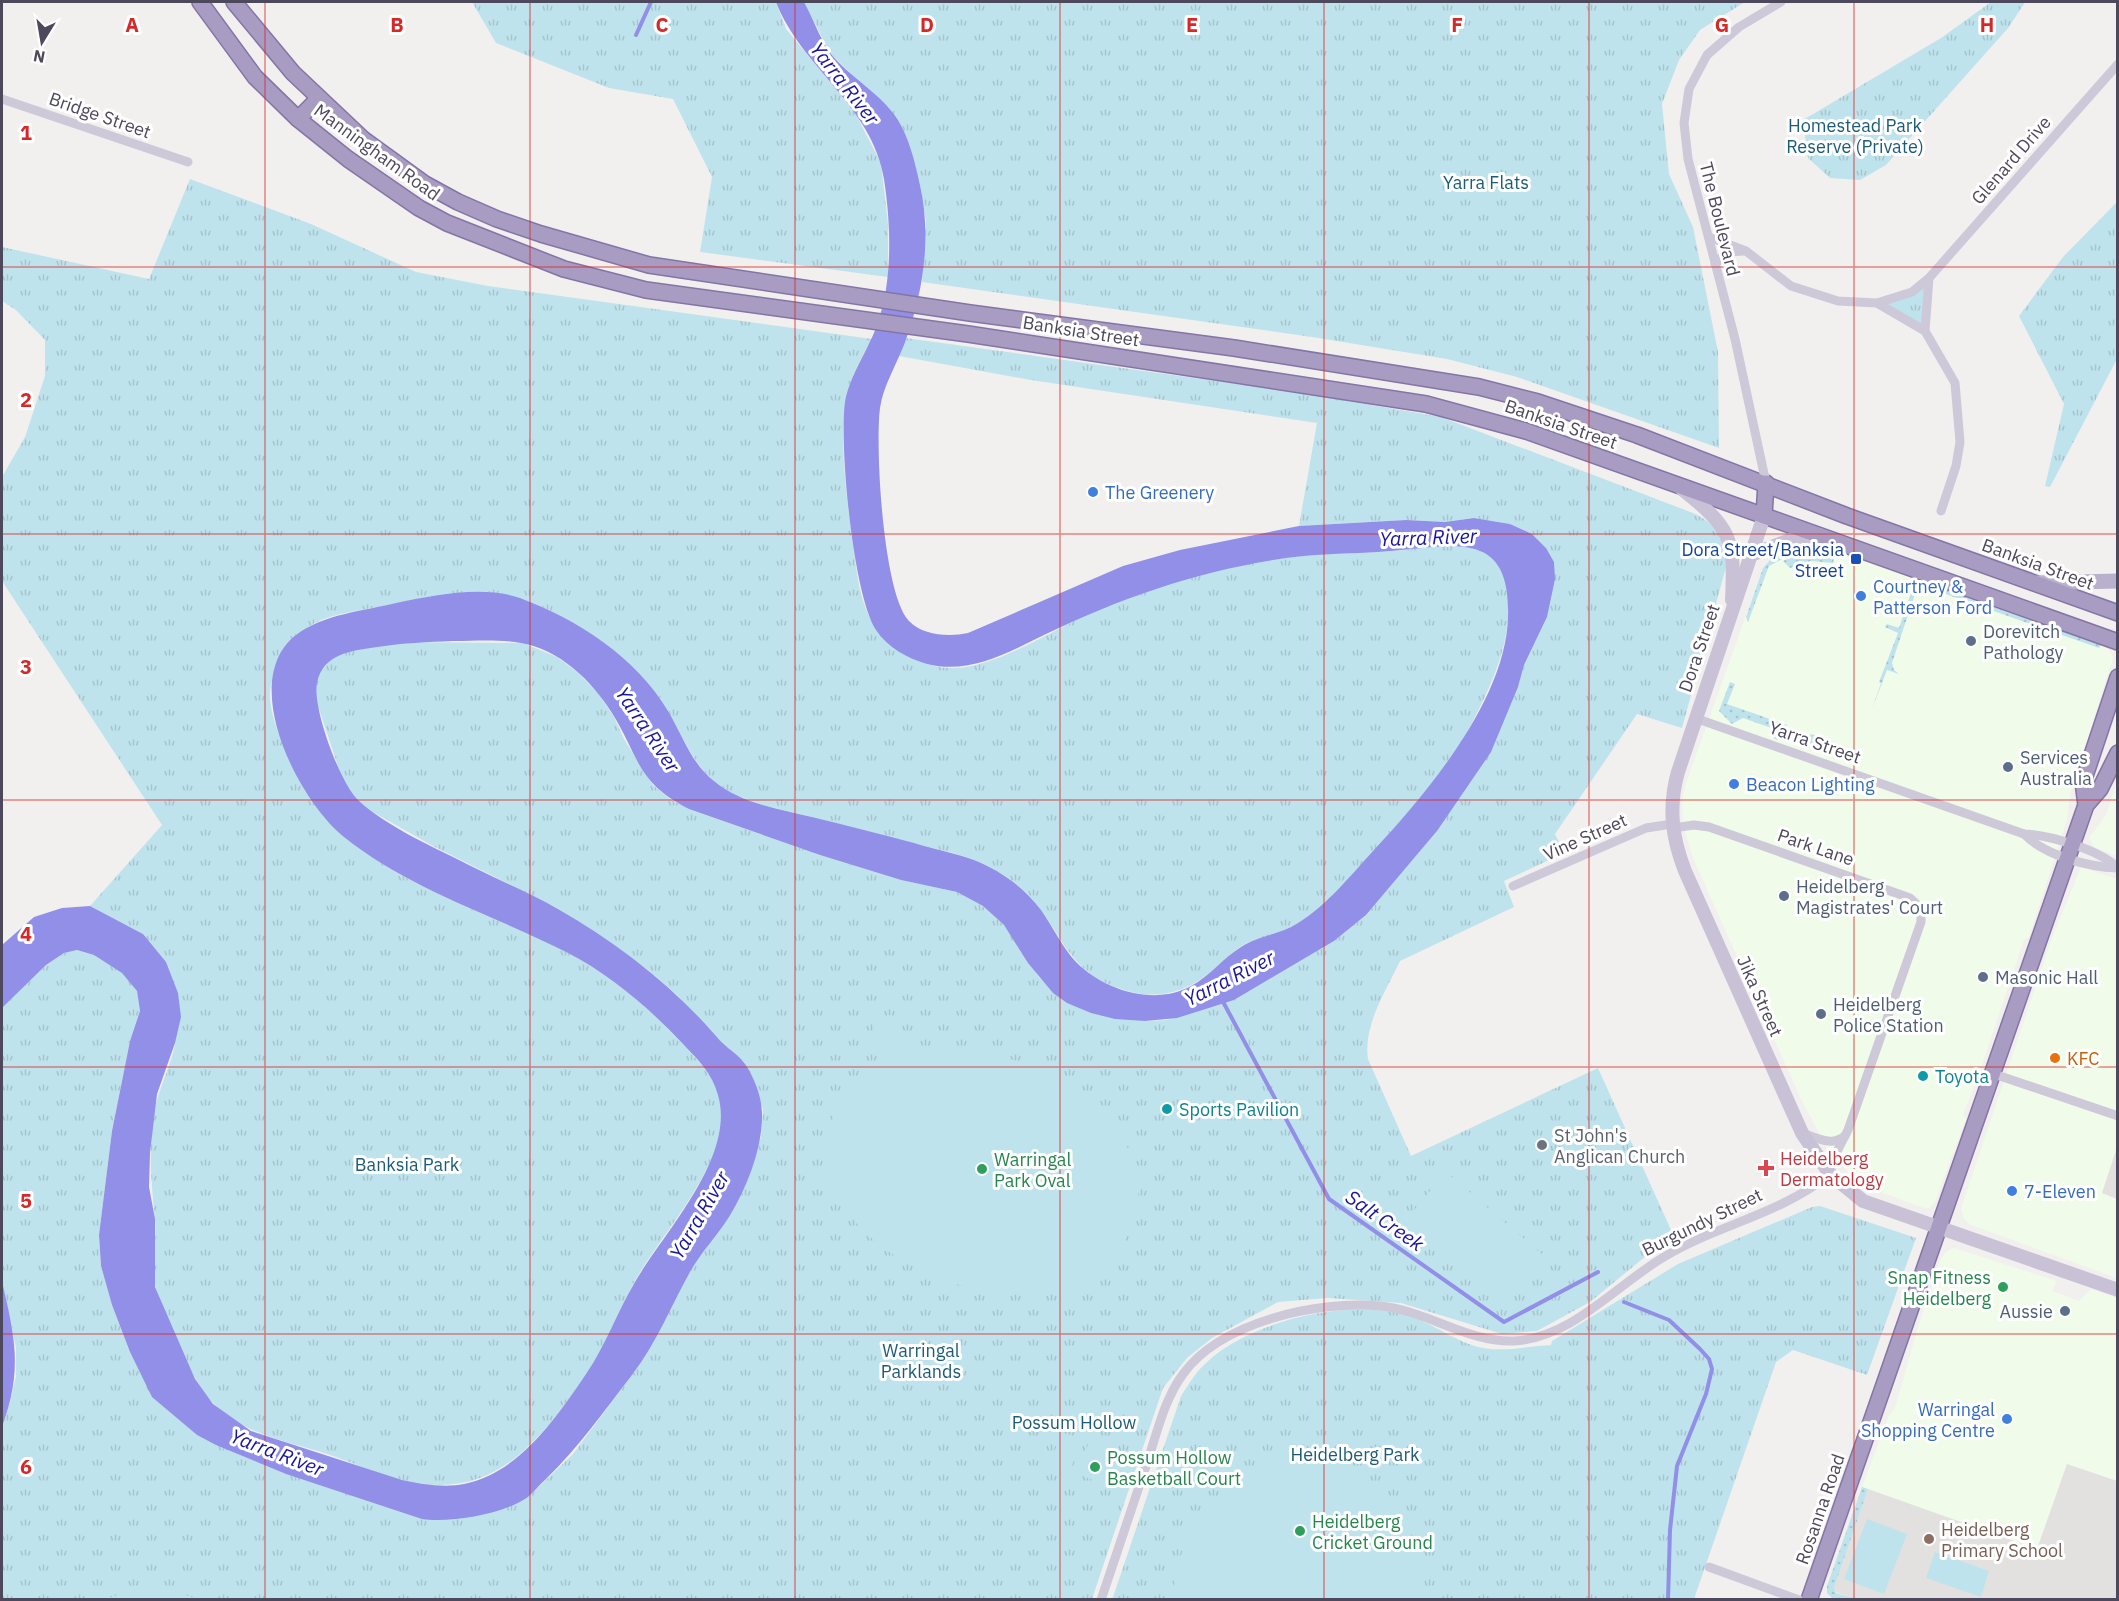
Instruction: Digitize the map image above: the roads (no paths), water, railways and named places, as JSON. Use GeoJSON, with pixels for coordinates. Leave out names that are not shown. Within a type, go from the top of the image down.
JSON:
{"type":"FeatureCollection","features":[{"type":"Feature","properties":{"kind":"highway","name":"Manningham Road"},"geometry":{"type":"LineString","coordinates":[[200,2],[255,77],[298,119],[380,182],[447,223],[564,269],[646,290],[819,313]]}},
{"type":"Feature","properties":{"kind":"highway","name":"Manningham Road"},"geometry":{"type":"LineString","coordinates":[[234,2],[279,57],[363,140],[425,184],[458,202],[530,231],[649,265],[821,291]]}},
{"type":"Feature","properties":{"kind":"highway"},"geometry":{"type":"LineString","coordinates":[[298,119],[319,98]]}},
{"type":"Feature","properties":{"kind":"highway","name":"Banksia Street"},"geometry":{"type":"LineString","coordinates":[[821,291],[1234,348],[1479,387],[1600,423],[1766,483],[1847,516],[2118,613]]}},
{"type":"Feature","properties":{"kind":"highway","name":"Banksia Street"},"geometry":{"type":"LineString","coordinates":[[819,313],[1434,405],[1506,424],[2118,642]]}},
{"type":"Feature","properties":{"kind":"highway","name":"Dora Street"},"geometry":{"type":"LineString","coordinates":[[1764,516],[1766,483]]}},
{"type":"Feature","properties":{"kind":"highway"},"geometry":{"type":"LineString","coordinates":[[2086,805],[2083,782],[2118,677]]}},
{"type":"Feature","properties":{"kind":"highway"},"geometry":{"type":"LineString","coordinates":[[2086,805],[2100,789],[2118,753]]}},
{"type":"Feature","properties":{"kind":"highway","name":"Rosanna Road"},"geometry":{"type":"LineString","coordinates":[[1809,1599],[2086,805]]}},
{"type":"Feature","properties":{"kind":"main road"},"geometry":{"type":"LineString","coordinates":[[1679,486],[1713,515],[1728,536],[1733,561],[1731,617]]}},
{"type":"Feature","properties":{"kind":"main road","name":"Dora Street"},"geometry":{"type":"LineString","coordinates":[[1672,826],[1675,780],[1764,516]]}},
{"type":"Feature","properties":{"kind":"main road"},"geometry":{"type":"LineString","coordinates":[[1751,555],[1781,542],[1819,536]]}},
{"type":"Feature","properties":{"kind":"main road"},"geometry":{"type":"LineString","coordinates":[[2034,583],[2118,581]]}},
{"type":"Feature","properties":{"kind":"main road","name":"Jika Street"},"geometry":{"type":"LineString","coordinates":[[1672,826],[1685,871],[1802,1133],[1828,1172]]}},
{"type":"Feature","properties":{"kind":"main road"},"geometry":{"type":"LineString","coordinates":[[1828,1172],[1863,1201],[2118,1290]]}},
{"type":"Feature","properties":{"kind":"street","name":"The Boulevard"},"geometry":{"type":"LineString","coordinates":[[1766,483],[1709,237],[1688,159],[1684,123],[1689,89],[1707,55],[1739,27],[1781,2]]}},
{"type":"Feature","properties":{"kind":"street","name":"Glenard Drive"},"geometry":{"type":"LineString","coordinates":[[1709,237],[1746,251],[1777,277],[1806,292],[1838,301],[1876,303],[1912,292],[1929,278],[2118,64]]}},
{"type":"Feature","properties":{"kind":"street","name":"Bridge Street"},"geometry":{"type":"LineString","coordinates":[[2,99],[188,162]]}},
{"type":"Feature","properties":{"kind":"street"},"geometry":{"type":"LineString","coordinates":[[1715,264],[1727,252],[1746,251]]}},
{"type":"Feature","properties":{"kind":"street"},"geometry":{"type":"LineString","coordinates":[[1929,278],[1925,331],[1955,383],[1960,442],[1956,466],[1941,510]]}},
{"type":"Feature","properties":{"kind":"street","name":"Glenard Drive"},"geometry":{"type":"LineString","coordinates":[[1876,303],[1925,331]]}},
{"type":"Feature","properties":{"kind":"street","name":"Yarra Street"},"geometry":{"type":"LineString","coordinates":[[1695,718],[2070,851],[2108,860],[2117,867]]}},
{"type":"Feature","properties":{"kind":"street","name":"Vine Street"},"geometry":{"type":"LineString","coordinates":[[1513,886],[1646,828],[1672,826]]}},
{"type":"Feature","properties":{"kind":"street","name":"Park Lane"},"geometry":{"type":"LineString","coordinates":[[1672,826],[1709,827],[1910,898],[1921,908],[1921,922],[1846,1134],[1828,1172]]}},
{"type":"Feature","properties":{"kind":"street"},"geometry":{"type":"LineString","coordinates":[[1994,1074],[2118,1116]]}},
{"type":"Feature","properties":{"kind":"street"},"geometry":{"type":"LineString","coordinates":[[1802,1133],[1834,1142],[1846,1134]]}},
{"type":"Feature","properties":{"kind":"street","name":"Burgundy Street"},"geometry":{"type":"LineString","coordinates":[[1101,1599],[1170,1396],[1185,1372],[1208,1349],[1230,1337],[1284,1316],[1346,1304],[1404,1309],[1470,1332],[1506,1341],[1534,1338],[1548,1333],[1595,1306],[1666,1255],[1794,1197],[1828,1172]]}},
{"type":"Feature","properties":{"kind":"street"},"geometry":{"type":"LineString","coordinates":[[1709,1567],[1799,1599]]}},
{"type":"Feature","properties":{"kind":"water","name":"Yarra River"},"geometry":{"type":"Polygon","coordinates":[[[776,2],[804,2],[831,54],[893,113],[903,129],[918,176],[924,205],[925,226],[921,286],[911,326],[884,392],[879,427],[880,485],[887,552],[900,606],[915,626],[937,634],[968,633],[1123,566],[1180,550],[1299,526],[1406,520],[1445,522],[1474,518],[1510,524],[1532,534],[1546,548],[1554,562],[1555,579],[1547,617],[1524,665],[1518,687],[1491,752],[1437,831],[1366,915],[1334,941],[1234,1000],[1177,1018],[1145,1021],[1115,1019],[1091,1013],[1067,1003],[1053,993],[1028,963],[1004,925],[983,906],[957,892],[901,880],[820,855],[689,809],[672,799],[649,779],[641,768],[612,713],[595,689],[561,659],[535,646],[496,641],[406,644],[349,652],[332,659],[320,673],[317,683],[319,709],[336,762],[343,778],[358,800],[398,829],[580,922],[643,966],[681,999],[741,1059],[752,1077],[762,1106],[762,1126],[757,1153],[736,1206],[694,1265],[641,1363],[580,1442],[528,1497],[518,1503],[477,1516],[447,1520],[422,1519],[286,1474],[216,1445],[197,1435],[152,1397],[130,1352],[112,1305],[101,1266],[99,1235],[112,1131],[130,1041],[140,1011],[137,991],[122,973],[94,955],[77,950],[64,953],[46,965],[2,1008],[2,945],[34,917],[62,908],[90,906],[143,934],[166,962],[178,993],[181,1017],[175,1043],[157,1094],[150,1153],[149,1187],[155,1219],[155,1287],[195,1379],[213,1404],[251,1431],[402,1480],[449,1486],[484,1478],[519,1456],[549,1425],[593,1363],[635,1282],[679,1217],[708,1168],[717,1143],[721,1119],[718,1095],[709,1074],[700,1062],[657,1018],[615,982],[568,953],[453,901],[396,872],[344,837],[326,820],[293,769],[281,739],[273,709],[272,681],[279,655],[296,635],[319,622],[344,614],[442,594],[490,592],[520,598],[584,629],[623,657],[655,692],[699,766],[724,789],[760,804],[952,853],[984,864],[1011,880],[1027,894],[1041,910],[1071,956],[1088,972],[1116,988],[1146,995],[1177,992],[1191,986],[1241,947],[1291,927],[1309,916],[1329,899],[1395,827],[1440,772],[1479,711],[1494,680],[1504,648],[1508,617],[1506,589],[1500,569],[1489,556],[1475,549],[1457,546],[1299,556],[1224,570],[1133,597],[989,660],[974,664],[943,667],[927,664],[912,659],[886,642],[876,630],[861,586],[850,519],[844,451],[847,392],[877,325],[886,290],[889,234],[884,179],[877,153],[866,130],[852,108],[802,47],[787,25],[776,2]]]}},
{"type":"Feature","properties":{"kind":"water"},"geometry":{"type":"Polygon","coordinates":[[[2,1281],[13,1337],[15,1371],[9,1407],[2,1427],[2,1281]]]}},
{"type":"Feature","properties":{"kind":"waterway"},"geometry":{"type":"LineString","coordinates":[[636,35],[651,2]]}},
{"type":"Feature","properties":{"kind":"waterway","name":"Salt Creek"},"geometry":{"type":"LineString","coordinates":[[1221,998],[1329,1199],[1504,1322],[1598,1272]]}},
{"type":"Feature","properties":{"kind":"waterway","name":"Salt Creek"},"geometry":{"type":"LineString","coordinates":[[1624,1302],[1669,1320],[1709,1359],[1712,1369],[1706,1394],[1677,1466],[1670,1530],[1668,1600]]}},
{"type":"Feature","properties":{"kind":"place","name":"The Greenery"},"geometry":{"type":"Point","coordinates":[1093,492]}},
{"type":"Feature","properties":{"kind":"place","name":"Dora Street/Banksia Street"},"geometry":{"type":"Point","coordinates":[1856,559]}},
{"type":"Feature","properties":{"kind":"place","name":"Courtney & Patterson Ford"},"geometry":{"type":"Point","coordinates":[1861,596]}},
{"type":"Feature","properties":{"kind":"place","name":"Dorevitch Pathology"},"geometry":{"type":"Point","coordinates":[1971,641]}},
{"type":"Feature","properties":{"kind":"place","name":"Services Australia"},"geometry":{"type":"Point","coordinates":[2008,767]}},
{"type":"Feature","properties":{"kind":"place","name":"Beacon Lighting"},"geometry":{"type":"Point","coordinates":[1734,784]}},
{"type":"Feature","properties":{"kind":"place","name":"Heidelberg Magistrates' Court"},"geometry":{"type":"Point","coordinates":[1784,896]}},
{"type":"Feature","properties":{"kind":"place","name":"Masonic Hall"},"geometry":{"type":"Point","coordinates":[1983,977]}},
{"type":"Feature","properties":{"kind":"place","name":"Heidelberg Police Station"},"geometry":{"type":"Point","coordinates":[1821,1014]}},
{"type":"Feature","properties":{"kind":"place","name":"KFC"},"geometry":{"type":"Point","coordinates":[2055,1058]}},
{"type":"Feature","properties":{"kind":"place","name":"Toyota"},"geometry":{"type":"Point","coordinates":[1923,1076]}},
{"type":"Feature","properties":{"kind":"place","name":"Sports Pavilion"},"geometry":{"type":"Point","coordinates":[1167,1109]}},
{"type":"Feature","properties":{"kind":"place","name":"St John's Anglican Church"},"geometry":{"type":"Point","coordinates":[1542,1145]}},
{"type":"Feature","properties":{"kind":"place","name":"Heidelberg Dermatology"},"geometry":{"type":"Point","coordinates":[1766,1168]}},
{"type":"Feature","properties":{"kind":"place","name":"Warringal Park Oval"},"geometry":{"type":"Point","coordinates":[982,1169]}},
{"type":"Feature","properties":{"kind":"place","name":"7-Eleven"},"geometry":{"type":"Point","coordinates":[2012,1191]}},
{"type":"Feature","properties":{"kind":"place","name":"Snap Fitness Heidelberg"},"geometry":{"type":"Point","coordinates":[2003,1287]}},
{"type":"Feature","properties":{"kind":"place","name":"Aussie"},"geometry":{"type":"Point","coordinates":[2065,1311]}},
{"type":"Feature","properties":{"kind":"place","name":"Warringal Shopping Centre"},"geometry":{"type":"Point","coordinates":[2007,1419]}},
{"type":"Feature","properties":{"kind":"place","name":"Possum Hollow Basketball Court"},"geometry":{"type":"Point","coordinates":[1095,1467]}},
{"type":"Feature","properties":{"kind":"place","name":"Heidelberg Cricket Ground"},"geometry":{"type":"Point","coordinates":[1300,1531]}},
{"type":"Feature","properties":{"kind":"place","name":"Heidelberg Primary School"},"geometry":{"type":"Point","coordinates":[1929,1539]}},
{"type":"Feature","properties":{"kind":"park label","name":"Homestead Park Reserve (Private)"},"geometry":{"type":"Point","coordinates":[1855,135]}},
{"type":"Feature","properties":{"kind":"park label","name":"Yarra Flats"},"geometry":{"type":"Point","coordinates":[1486,182]}},
{"type":"Feature","properties":{"kind":"park label","name":"Banksia Park"},"geometry":{"type":"Point","coordinates":[407,1164]}},
{"type":"Feature","properties":{"kind":"park label","name":"Warringal Parklands"},"geometry":{"type":"Point","coordinates":[921,1360]}},
{"type":"Feature","properties":{"kind":"park label","name":"Possum Hollow"},"geometry":{"type":"Point","coordinates":[1074,1422]}},
{"type":"Feature","properties":{"kind":"park label","name":"Heidelberg Park"},"geometry":{"type":"Point","coordinates":[1355,1454]}}]}
